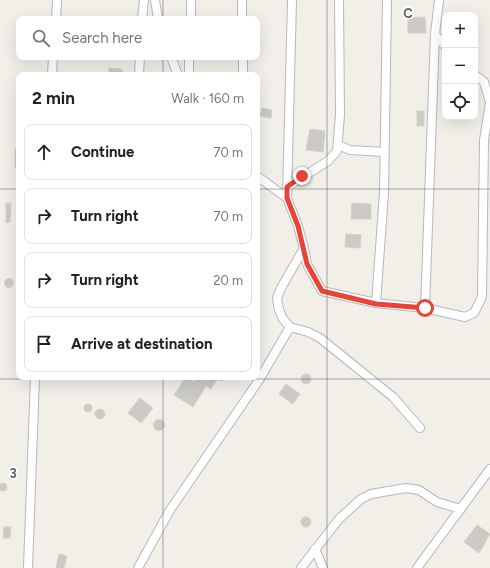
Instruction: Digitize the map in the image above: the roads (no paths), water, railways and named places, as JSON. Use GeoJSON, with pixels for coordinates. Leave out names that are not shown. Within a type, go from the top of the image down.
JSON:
{"type":"FeatureCollection","features":[{"type":"Feature","properties":{"kind":"street"},"geometry":{"type":"LineString","coordinates":[[56,16],[57,0]]}},
{"type":"Feature","properties":{"kind":"street"},"geometry":{"type":"LineString","coordinates":[[142,16],[144,0]]}},
{"type":"Feature","properties":{"kind":"street"},"geometry":{"type":"LineString","coordinates":[[154,0],[157,16]]}},
{"type":"Feature","properties":{"kind":"street"},"geometry":{"type":"LineString","coordinates":[[191,0],[191,16]]}},
{"type":"Feature","properties":{"kind":"street"},"geometry":{"type":"LineString","coordinates":[[242,0],[242,16]]}},
{"type":"Feature","properties":{"kind":"street"},"geometry":{"type":"LineString","coordinates":[[292,0],[287,198],[298,226],[307,264],[322,291],[376,304],[425,308],[464,317],[474,313],[482,297],[484,140],[490,102],[487,82],[478,77]]}},
{"type":"Feature","properties":{"kind":"street"},"geometry":{"type":"LineString","coordinates":[[287,187],[328,161],[337,151],[340,76],[339,0]]}},
{"type":"Feature","properties":{"kind":"street"},"geometry":{"type":"LineString","coordinates":[[376,304],[384,193],[387,0]]}},
{"type":"Feature","properties":{"kind":"street"},"geometry":{"type":"LineString","coordinates":[[425,308],[435,34],[439,0]]}},
{"type":"Feature","properties":{"kind":"street"},"geometry":{"type":"LineString","coordinates":[[435,34],[442,42]]}},
{"type":"Feature","properties":{"kind":"street"},"geometry":{"type":"LineString","coordinates":[[52,72],[53,60]]}},
{"type":"Feature","properties":{"kind":"street"},"geometry":{"type":"LineString","coordinates":[[139,72],[140,60]]}},
{"type":"Feature","properties":{"kind":"street"},"geometry":{"type":"LineString","coordinates":[[172,60],[177,72]]}},
{"type":"Feature","properties":{"kind":"street"},"geometry":{"type":"LineString","coordinates":[[189,60],[189,72]]}},
{"type":"Feature","properties":{"kind":"street"},"geometry":{"type":"LineString","coordinates":[[243,60],[243,72]]}},
{"type":"Feature","properties":{"kind":"street"},"geometry":{"type":"LineString","coordinates":[[338,145],[350,150],[384,152]]}},
{"type":"Feature","properties":{"kind":"street"},"geometry":{"type":"LineString","coordinates":[[260,178],[287,198]]}},
{"type":"Feature","properties":{"kind":"street"},"geometry":{"type":"LineString","coordinates":[[304,248],[281,288],[277,298],[278,310],[283,319],[290,328],[308,332],[320,338],[393,397],[420,428]]}},
{"type":"Feature","properties":{"kind":"street"},"geometry":{"type":"LineString","coordinates":[[260,378],[290,328]]}},
{"type":"Feature","properties":{"kind":"street"},"geometry":{"type":"LineString","coordinates":[[28,568],[35,380]]}},
{"type":"Feature","properties":{"kind":"street"},"geometry":{"type":"LineString","coordinates":[[138,568],[170,510],[259,380]]}},
{"type":"Feature","properties":{"kind":"street"},"geometry":{"type":"LineString","coordinates":[[417,568],[490,469]]}},
{"type":"Feature","properties":{"kind":"street"},"geometry":{"type":"LineString","coordinates":[[301,568],[352,506],[371,494],[406,488],[419,490],[437,502],[461,509]]}},
{"type":"Feature","properties":{"kind":"street"},"geometry":{"type":"LineString","coordinates":[[316,549],[323,568]]}}]}
